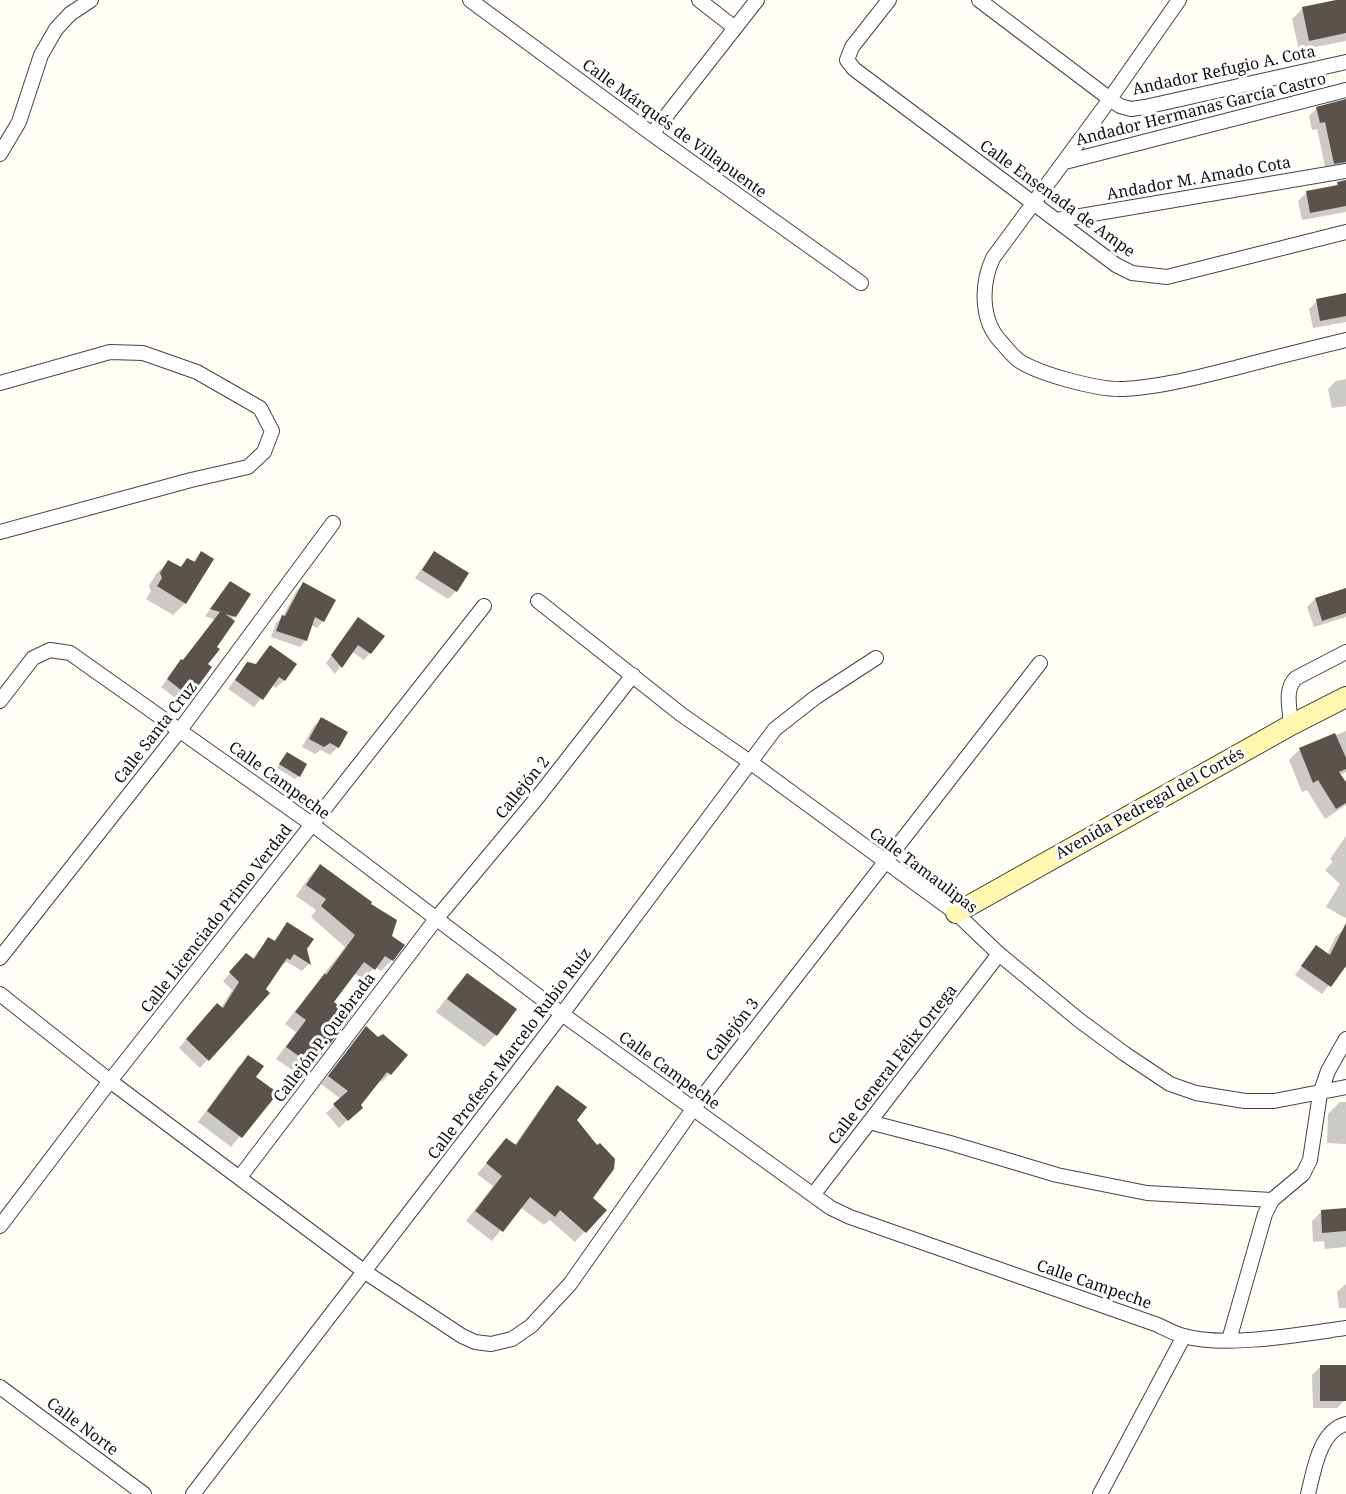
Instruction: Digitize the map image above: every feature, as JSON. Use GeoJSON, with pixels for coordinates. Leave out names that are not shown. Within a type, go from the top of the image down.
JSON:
{"type":"FeatureCollection","features":[{"type":"Feature","properties":{"kind":"street"},"geometry":{"type":"LineString","coordinates":[[0,154],[20,122],[41,55],[56,29],[70,14],[91,0]]}},
{"type":"Feature","properties":{"kind":"street","name":"Calle Márqués de Villapuente"},"geometry":{"type":"LineString","coordinates":[[470,0],[652,134],[861,283]]}},
{"type":"Feature","properties":{"kind":"street"},"geometry":{"type":"LineString","coordinates":[[699,0],[735,28]]}},
{"type":"Feature","properties":{"kind":"street"},"geometry":{"type":"LineString","coordinates":[[652,134],[757,0]]}},
{"type":"Feature","properties":{"kind":"street","name":"Calle Ensenada de Ampe"},"geometry":{"type":"LineString","coordinates":[[889,0],[852,47],[847,60],[854,69],[1116,265],[1132,273],[1167,277],[1346,232]]}},
{"type":"Feature","properties":{"kind":"street","name":"Andador Refugio A. Cota"},"geometry":{"type":"LineString","coordinates":[[979,0],[1110,99],[1120,106],[1131,108],[1145,107],[1346,62]]}},
{"type":"Feature","properties":{"kind":"street"},"geometry":{"type":"LineString","coordinates":[[1179,0],[1065,162],[993,258],[987,270],[984,302],[992,328],[999,340],[1018,360],[1036,369],[1056,377],[1120,389],[1183,381],[1346,339]]}},
{"type":"Feature","properties":{"kind":"street","name":"Andador Hermanas García Castro"},"geometry":{"type":"LineString","coordinates":[[1065,162],[1346,90]]}},
{"type":"Feature","properties":{"kind":"street","name":"Andador M. Amado Cota"},"geometry":{"type":"LineString","coordinates":[[1057,220],[1346,171]]}},
{"type":"Feature","properties":{"kind":"street"},"geometry":{"type":"LineString","coordinates":[[0,384],[110,352],[143,353],[197,372],[260,408],[272,431],[264,452],[248,467],[191,480],[0,532]]}},
{"type":"Feature","properties":{"kind":"street","name":"Calle Santa Cruz"},"geometry":{"type":"LineString","coordinates":[[0,958],[180,730],[333,523]]}},
{"type":"Feature","properties":{"kind":"street","name":"Calle Tamaulipas"},"geometry":{"type":"LineString","coordinates":[[538,601],[682,715],[956,913],[999,954],[1079,1020],[1170,1084],[1196,1094],[1245,1101],[1274,1101],[1320,1094],[1346,1087]]}},
{"type":"Feature","properties":{"kind":"street","name":"Calle Licenciado Primo Verdad"},"geometry":{"type":"LineString","coordinates":[[0,1226],[110,1081],[484,606]]}},
{"type":"Feature","properties":{"kind":"street","name":"Calle Campeche"},"geometry":{"type":"LineString","coordinates":[[0,701],[33,658],[50,650],[70,653],[313,825],[562,1014],[831,1208],[1184,1336],[1228,1340],[1288,1336],[1346,1328]]}},
{"type":"Feature","properties":{"kind":"street"},"geometry":{"type":"LineString","coordinates":[[1291,725],[1288,693],[1290,684],[1296,678],[1346,652]]}},
{"type":"Feature","properties":{"kind":"street","name":"Calle Profesor Marcelo Rubio Ruíz"},"geometry":{"type":"LineString","coordinates":[[193,1494],[562,1014],[769,736],[785,719],[876,658]]}},
{"type":"Feature","properties":{"kind":"street","name":"Callejón 3"},"geometry":{"type":"LineString","coordinates":[[0,994],[110,1081],[365,1272],[436,1320],[475,1342],[502,1342],[522,1334],[570,1284],[693,1109],[1040,663]]}},
{"type":"Feature","properties":{"kind":"street","name":"Callejón 2"},"geometry":{"type":"LineString","coordinates":[[436,919],[537,798],[633,675]]}},
{"type":"Feature","properties":{"kind":"street","name":"Avenida Pedregal del Cortés"},"geometry":{"type":"LineString","coordinates":[[956,913],[1291,725],[1346,697]]}},
{"type":"Feature","properties":{"kind":"street","name":"Callejón P. Quebrada"},"geometry":{"type":"LineString","coordinates":[[240,1177],[436,919]]}},
{"type":"Feature","properties":{"kind":"street","name":"Calle General Félix Ortega"},"geometry":{"type":"LineString","coordinates":[[813,1195],[999,954]]}},
{"type":"Feature","properties":{"kind":"street"},"geometry":{"type":"LineString","coordinates":[[1228,1340],[1265,1214],[1272,1200],[1303,1174],[1310,1161],[1320,1094],[1328,1071],[1346,1038]]}},
{"type":"Feature","properties":{"kind":"street"},"geometry":{"type":"LineString","coordinates":[[869,1122],[1057,1175],[1147,1192],[1272,1200]]}},
{"type":"Feature","properties":{"kind":"street"},"geometry":{"type":"LineString","coordinates":[[1100,1494],[1184,1336]]}},
{"type":"Feature","properties":{"kind":"street","name":"Calle Norte"},"geometry":{"type":"LineString","coordinates":[[0,1386],[144,1494]]}},
{"type":"Feature","properties":{"kind":"street"},"geometry":{"type":"LineString","coordinates":[[1308,1494],[1319,1455],[1330,1433],[1338,1426],[1346,1424]]}},
{"type":"Feature","properties":{"kind":"building"},"geometry":{"type":"Polygon","coordinates":[[[1346,0],[1346,33],[1309,41],[1302,7],[1346,0]]]}},
{"type":"Feature","properties":{"kind":"building"},"geometry":{"type":"Polygon","coordinates":[[[1346,99],[1346,162],[1334,164],[1325,122],[1320,123],[1316,107],[1346,99]]]}},
{"type":"Feature","properties":{"kind":"building"},"geometry":{"type":"Polygon","coordinates":[[[1346,180],[1346,206],[1310,213],[1306,191],[1338,185],[1337,182],[1346,180]]]}},
{"type":"Feature","properties":{"kind":"building"},"geometry":{"type":"Polygon","coordinates":[[[1346,293],[1346,316],[1320,321],[1316,299],[1346,293]]]}},
{"type":"Feature","properties":{"kind":"building"},"geometry":{"type":"Polygon","coordinates":[[[201,551],[214,559],[186,604],[157,586],[162,578],[160,573],[168,560],[181,567],[187,558],[195,562],[201,551]]]}},
{"type":"Feature","properties":{"kind":"building"},"geometry":{"type":"Polygon","coordinates":[[[434,551],[469,573],[457,592],[422,570],[434,551]]]}},
{"type":"Feature","properties":{"kind":"building"},"geometry":{"type":"Polygon","coordinates":[[[230,581],[251,594],[236,617],[225,614],[235,621],[217,647],[220,649],[208,664],[212,667],[190,697],[167,679],[220,612],[210,609],[230,581]]]}},
{"type":"Feature","properties":{"kind":"building"},"geometry":{"type":"Polygon","coordinates":[[[303,582],[336,600],[324,622],[315,617],[307,641],[276,631],[282,615],[285,616],[303,582]]]}},
{"type":"Feature","properties":{"kind":"building"},"geometry":{"type":"Polygon","coordinates":[[[1346,588],[1346,613],[1322,621],[1315,598],[1346,588]]]}},
{"type":"Feature","properties":{"kind":"building"},"geometry":{"type":"Polygon","coordinates":[[[358,617],[385,636],[371,654],[358,645],[342,668],[331,655],[358,617]]]}},
{"type":"Feature","properties":{"kind":"building"},"geometry":{"type":"Polygon","coordinates":[[[270,645],[297,664],[285,681],[279,677],[263,700],[235,680],[247,662],[256,664],[270,645]]]}},
{"type":"Feature","properties":{"kind":"building"},"geometry":{"type":"Polygon","coordinates":[[[321,717],[348,732],[339,748],[330,743],[324,747],[309,739],[321,717]]]}},
{"type":"Feature","properties":{"kind":"building"},"geometry":{"type":"Polygon","coordinates":[[[1335,733],[1346,758],[1346,769],[1339,772],[1346,782],[1346,803],[1336,809],[1318,780],[1313,783],[1299,748],[1335,733]]]}},
{"type":"Feature","properties":{"kind":"building"},"geometry":{"type":"Polygon","coordinates":[[[287,752],[307,764],[300,777],[279,764],[287,752]]]}},
{"type":"Feature","properties":{"kind":"building"},"geometry":{"type":"Polygon","coordinates":[[[320,864],[372,902],[371,904],[397,920],[392,936],[405,945],[393,961],[385,956],[375,970],[364,962],[334,1002],[352,1015],[313,1066],[286,1047],[306,1020],[295,1012],[355,935],[321,906],[326,899],[306,885],[320,864]]]}},
{"type":"Feature","properties":{"kind":"building"},"geometry":{"type":"Polygon","coordinates":[[[287,922],[314,939],[307,949],[311,965],[294,954],[290,960],[287,958],[266,989],[270,993],[209,1061],[186,1039],[217,1003],[223,1008],[239,982],[229,972],[246,953],[254,959],[268,937],[275,941],[287,922]]]}},
{"type":"Feature","properties":{"kind":"building"},"geometry":{"type":"Polygon","coordinates":[[[1346,923],[1346,966],[1331,987],[1301,966],[1316,945],[1330,955],[1346,923]]]}},
{"type":"Feature","properties":{"kind":"building"},"geometry":{"type":"Polygon","coordinates":[[[467,973],[517,1009],[497,1036],[447,999],[467,973]]]}},
{"type":"Feature","properties":{"kind":"building"},"geometry":{"type":"Polygon","coordinates":[[[366,1026],[378,1037],[383,1034],[408,1055],[391,1075],[387,1072],[361,1105],[363,1108],[348,1121],[333,1104],[348,1091],[328,1076],[366,1026]]]}},
{"type":"Feature","properties":{"kind":"building"},"geometry":{"type":"Polygon","coordinates":[[[248,1055],[264,1066],[256,1077],[278,1093],[242,1138],[207,1111],[248,1055]]]}},
{"type":"Feature","properties":{"kind":"building"},"geometry":{"type":"Polygon","coordinates":[[[557,1085],[587,1107],[577,1120],[597,1145],[600,1143],[615,1159],[614,1169],[593,1198],[607,1210],[586,1233],[560,1210],[555,1217],[530,1197],[503,1232],[475,1211],[502,1176],[486,1163],[506,1138],[516,1145],[557,1085]]]}},
{"type":"Feature","properties":{"kind":"building"},"geometry":{"type":"Polygon","coordinates":[[[1346,1208],[1346,1231],[1322,1233],[1321,1210],[1346,1208]]]}},
{"type":"Feature","properties":{"kind":"building"},"geometry":{"type":"Polygon","coordinates":[[[1320,1365],[1346,1365],[1346,1401],[1320,1401],[1320,1365]]]}}]}
